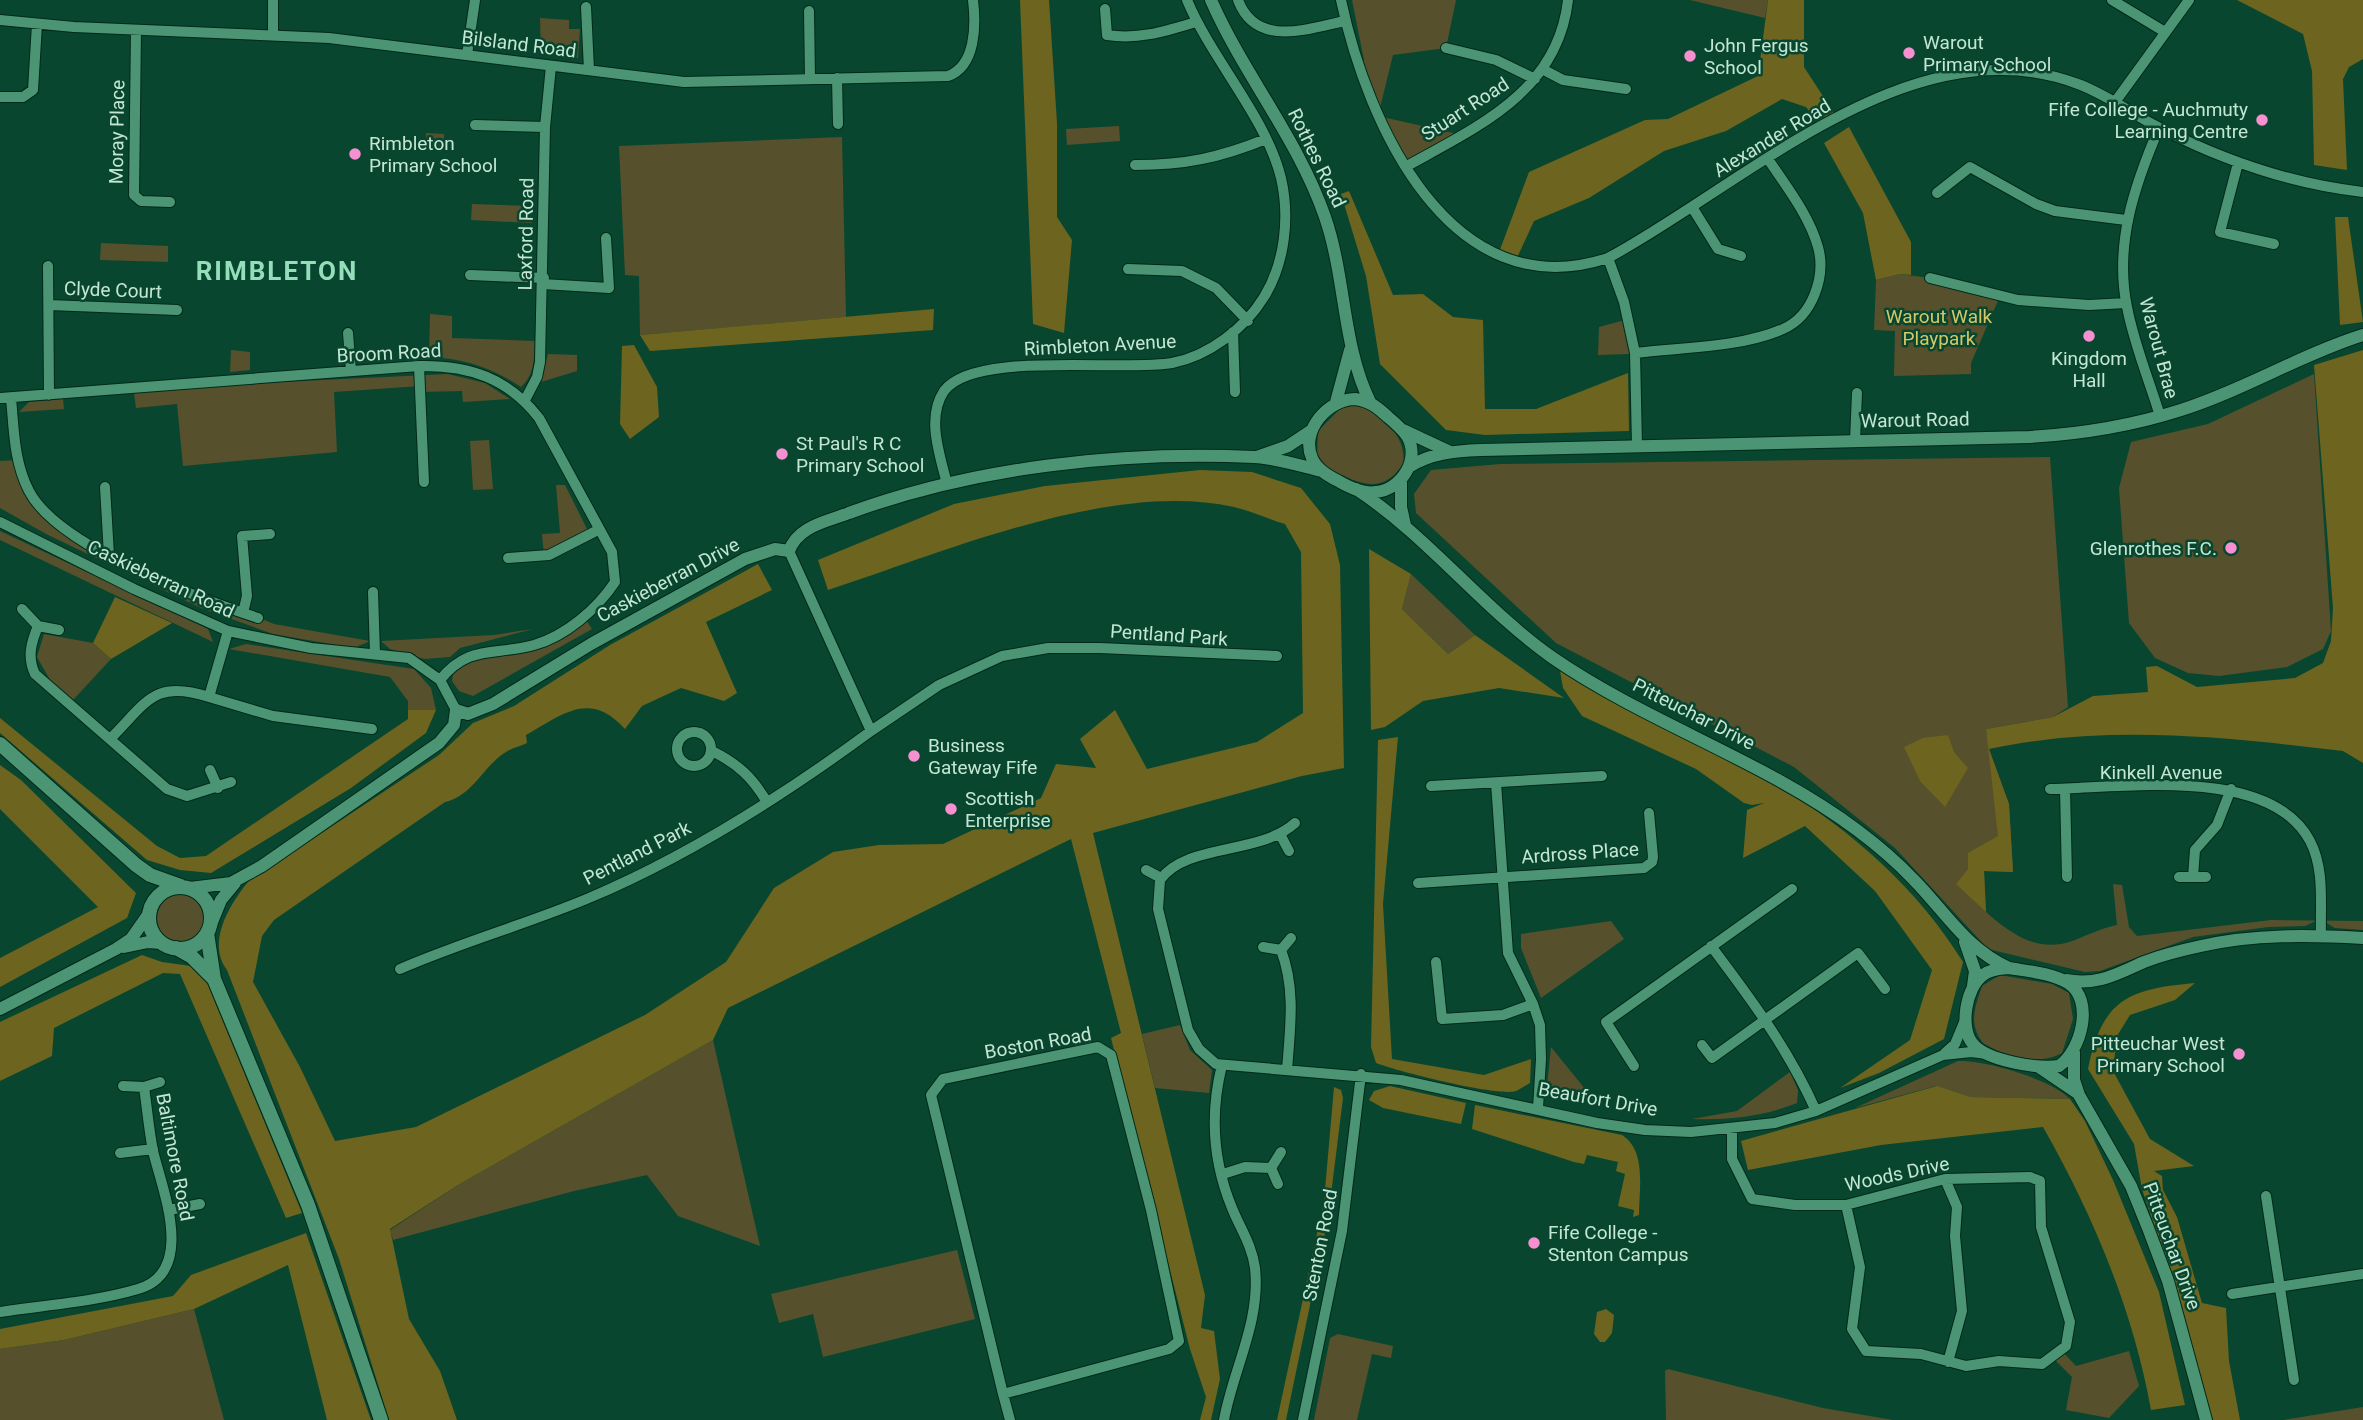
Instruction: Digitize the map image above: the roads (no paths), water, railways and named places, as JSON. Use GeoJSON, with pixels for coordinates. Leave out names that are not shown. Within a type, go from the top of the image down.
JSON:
{"type":"FeatureCollection","features":[{"type":"Feature","properties":{"kind":"main road"},"geometry":{"type":"LineString","coordinates":[[0,744],[136,865],[150,875],[186,887],[207,902],[214,979],[304,1194],[381,1420]]}},
{"type":"Feature","properties":{"kind":"main road"},"geometry":{"type":"LineString","coordinates":[[136,865],[150,890],[150,927],[169,946],[192,957],[214,979]]}},
{"type":"Feature","properties":{"kind":"main road"},"geometry":{"type":"LineString","coordinates":[[150,909],[161,893],[186,887]]}},
{"type":"Feature","properties":{"kind":"main road"},"geometry":{"type":"LineString","coordinates":[[169,946],[190,947],[208,930]]}},
{"type":"Feature","properties":{"kind":"street"},"geometry":{"type":"LineString","coordinates":[[273,0],[273,34]]}},
{"type":"Feature","properties":{"kind":"street"},"geometry":{"type":"LineString","coordinates":[[467,55],[475,0]]}},
{"type":"Feature","properties":{"kind":"street","name":"Bilsland Road"},"geometry":{"type":"LineString","coordinates":[[0,20],[136,30],[329,38],[684,82],[948,76],[964,67],[971,48],[973,0]]}},
{"type":"Feature","properties":{"kind":"street","name":"Rimbleton Avenue"},"geometry":{"type":"LineString","coordinates":[[947,484],[935,428],[936,413],[946,389],[953,382],[996,368],[1171,363],[1201,353],[1248,321],[1274,277],[1285,226],[1281,177],[1266,139],[1196,22],[1187,0]]}},
{"type":"Feature","properties":{"kind":"street","name":"Rothes Road"},"geometry":{"type":"LineString","coordinates":[[1211,0],[1251,78],[1288,135],[1324,215],[1340,268],[1351,346]]}},
{"type":"Feature","properties":{"kind":"street"},"geometry":{"type":"LineString","coordinates":[[1238,0],[1248,20],[1265,29],[1290,31],[1345,21]]}},
{"type":"Feature","properties":{"kind":"street","name":"Alexander Road"},"geometry":{"type":"LineString","coordinates":[[1341,0],[1366,90],[1439,215],[1479,247],[1508,259],[1555,266],[1576,266],[1608,258],[1768,159],[1902,86],[1946,74],[1993,69],[2034,72],[2078,84],[2159,128],[2238,163],[2320,186],[2363,192]]}},
{"type":"Feature","properties":{"kind":"street","name":"Stuart Road"},"geometry":{"type":"LineString","coordinates":[[1408,166],[1496,113],[1544,70],[1566,25],[1568,0]]}},
{"type":"Feature","properties":{"kind":"street"},"geometry":{"type":"LineString","coordinates":[[2112,0],[2165,32]]}},
{"type":"Feature","properties":{"kind":"street"},"geometry":{"type":"LineString","coordinates":[[2115,102],[2189,0]]}},
{"type":"Feature","properties":{"kind":"street"},"geometry":{"type":"LineString","coordinates":[[586,7],[589,70]]}},
{"type":"Feature","properties":{"kind":"street"},"geometry":{"type":"LineString","coordinates":[[1105,9],[1107,35],[1122,38],[1154,35],[1196,22]]}},
{"type":"Feature","properties":{"kind":"street"},"geometry":{"type":"LineString","coordinates":[[809,11],[810,79]]}},
{"type":"Feature","properties":{"kind":"street"},"geometry":{"type":"LineString","coordinates":[[0,97],[23,97],[33,90],[37,24]]}},
{"type":"Feature","properties":{"kind":"street","name":"Moray Place"},"geometry":{"type":"LineString","coordinates":[[136,30],[134,195],[141,201],[170,202]]}},
{"type":"Feature","properties":{"kind":"street"},"geometry":{"type":"LineString","coordinates":[[1446,48],[1496,60],[1535,79]]}},
{"type":"Feature","properties":{"kind":"street","name":"Laxford Road"},"geometry":{"type":"LineString","coordinates":[[524,400],[537,377],[540,362],[544,281],[545,127],[551,66]]}},
{"type":"Feature","properties":{"kind":"street"},"geometry":{"type":"LineString","coordinates":[[1544,70],[1563,80],[1626,89]]}},
{"type":"Feature","properties":{"kind":"street"},"geometry":{"type":"LineString","coordinates":[[837,78],[838,124]]}},
{"type":"Feature","properties":{"kind":"street"},"geometry":{"type":"LineString","coordinates":[[475,125],[545,127]]}},
{"type":"Feature","properties":{"kind":"street","name":"Warout Brae"},"geometry":{"type":"LineString","coordinates":[[2159,128],[2135,186],[2126,220],[2126,303],[2160,416]]}},
{"type":"Feature","properties":{"kind":"street"},"geometry":{"type":"LineString","coordinates":[[1135,165],[1182,165],[1230,154],[1266,139]]}},
{"type":"Feature","properties":{"kind":"street"},"geometry":{"type":"LineString","coordinates":[[1635,353],[1761,336],[1785,328],[1807,307],[1820,280],[1818,247],[1791,193],[1768,159]]}},
{"type":"Feature","properties":{"kind":"street"},"geometry":{"type":"LineString","coordinates":[[2238,163],[2220,232],[2274,244]]}},
{"type":"Feature","properties":{"kind":"street"},"geometry":{"type":"LineString","coordinates":[[1937,192],[1970,167],[2036,204],[2055,211],[2126,220]]}},
{"type":"Feature","properties":{"kind":"street"},"geometry":{"type":"LineString","coordinates":[[1692,207],[1718,249],[1741,256]]}},
{"type":"Feature","properties":{"kind":"street"},"geometry":{"type":"LineString","coordinates":[[470,275],[609,288],[606,238]]}},
{"type":"Feature","properties":{"kind":"street"},"geometry":{"type":"LineString","coordinates":[[1608,258],[1624,302],[1635,353],[1637,446]]}},
{"type":"Feature","properties":{"kind":"street","name":"Clyde Court"},"geometry":{"type":"LineString","coordinates":[[48,266],[49,395]]}},
{"type":"Feature","properties":{"kind":"street"},"geometry":{"type":"LineString","coordinates":[[1128,269],[1182,271],[1216,288],[1248,321]]}},
{"type":"Feature","properties":{"kind":"street"},"geometry":{"type":"LineString","coordinates":[[1930,278],[2018,300],[2090,305],[2126,303]]}},
{"type":"Feature","properties":{"kind":"street","name":"Clyde Court"},"geometry":{"type":"LineString","coordinates":[[48,306],[177,310]]}},
{"type":"Feature","properties":{"kind":"street"},"geometry":{"type":"LineString","coordinates":[[1233,332],[1235,393]]}},
{"type":"Feature","properties":{"kind":"street"},"geometry":{"type":"LineString","coordinates":[[348,333],[351,371]]}},
{"type":"Feature","properties":{"kind":"street","name":"Warout Road"},"geometry":{"type":"LineString","coordinates":[[1450,452],[2062,435],[2160,416],[2204,401],[2310,353],[2363,335]]}},
{"type":"Feature","properties":{"kind":"street"},"geometry":{"type":"LineString","coordinates":[[1257,457],[1288,446],[1312,430],[1336,402],[1351,346]]}},
{"type":"Feature","properties":{"kind":"street"},"geometry":{"type":"LineString","coordinates":[[1351,346],[1370,402],[1400,429],[1410,444],[1409,467]]}},
{"type":"Feature","properties":{"kind":"street"},"geometry":{"type":"LineString","coordinates":[[419,366],[424,482]]}},
{"type":"Feature","properties":{"kind":"street","name":"Broom Road"},"geometry":{"type":"LineString","coordinates":[[5,398],[419,366],[474,371],[502,383],[524,400],[539,418],[615,564],[615,582],[597,603],[572,625],[544,642],[458,660],[440,680]]}},
{"type":"Feature","properties":{"kind":"street"},"geometry":{"type":"LineString","coordinates":[[1856,441],[1857,393]]}},
{"type":"Feature","properties":{"kind":"street"},"geometry":{"type":"LineString","coordinates":[[5,398],[18,460],[31,494],[60,527],[109,555],[258,618]]}},
{"type":"Feature","properties":{"kind":"street"},"geometry":{"type":"LineString","coordinates":[[1336,402],[1348,399],[1370,402]]}},
{"type":"Feature","properties":{"kind":"street"},"geometry":{"type":"LineString","coordinates":[[1400,429],[1450,452]]}},
{"type":"Feature","properties":{"kind":"street"},"geometry":{"type":"LineString","coordinates":[[1312,430],[1309,440],[1311,456],[1322,471]]}},
{"type":"Feature","properties":{"kind":"street"},"geometry":{"type":"LineString","coordinates":[[871,731],[789,551],[800,533],[893,497],[995,473],[1088,463],[1257,457],[1322,471],[1356,489],[1380,492],[1401,480],[1409,467],[1419,460],[1450,452]]}},
{"type":"Feature","properties":{"kind":"street"},"geometry":{"type":"LineString","coordinates":[[1401,480],[1401,508],[1405,524]]}},
{"type":"Feature","properties":{"kind":"street"},"geometry":{"type":"LineString","coordinates":[[105,487],[109,555]]}},
{"type":"Feature","properties":{"kind":"street","name":"Pitteuchar Drive"},"geometry":{"type":"LineString","coordinates":[[1356,489],[1405,524],[1506,621],[1551,657],[1633,706],[1792,786],[1856,829],[1913,878],[1964,939],[1987,957],[2009,968]]}},
{"type":"Feature","properties":{"kind":"street","name":"Caskieberran Road"},"geometry":{"type":"LineString","coordinates":[[0,522],[134,589],[228,631],[322,650],[408,658],[440,680],[456,709]]}},
{"type":"Feature","properties":{"kind":"street"},"geometry":{"type":"LineString","coordinates":[[508,558],[550,555],[598,530]]}},
{"type":"Feature","properties":{"kind":"street"},"geometry":{"type":"LineString","coordinates":[[243,613],[247,596],[242,536],[270,534]]}},
{"type":"Feature","properties":{"kind":"street","name":"Caskieberran Drive"},"geometry":{"type":"LineString","coordinates":[[456,709],[468,714],[493,704],[590,644],[746,559],[775,549],[789,551]]}},
{"type":"Feature","properties":{"kind":"street"},"geometry":{"type":"LineString","coordinates":[[373,592],[375,654]]}},
{"type":"Feature","properties":{"kind":"street"},"geometry":{"type":"LineString","coordinates":[[22,609],[38,626],[59,630]]}},
{"type":"Feature","properties":{"kind":"street"},"geometry":{"type":"LineString","coordinates":[[38,626],[30,648],[31,666],[35,674],[173,793],[187,796],[230,782]]}},
{"type":"Feature","properties":{"kind":"street"},"geometry":{"type":"LineString","coordinates":[[209,697],[228,631]]}},
{"type":"Feature","properties":{"kind":"street","name":"Pentland Park"},"geometry":{"type":"LineString","coordinates":[[400,969],[591,897],[674,857],[767,802],[939,685],[1002,656],[1048,648],[1100,648],[1277,656]]}},
{"type":"Feature","properties":{"kind":"street"},"geometry":{"type":"LineString","coordinates":[[111,738],[162,691],[185,689],[273,716],[372,729]]}},
{"type":"Feature","properties":{"kind":"street"},"geometry":{"type":"LineString","coordinates":[[186,887],[220,887],[288,850],[426,754],[449,733],[456,709]]}},
{"type":"Feature","properties":{"kind":"street"},"geometry":{"type":"LineString","coordinates":[[712,751],[737,764],[752,778],[767,802]]}},
{"type":"Feature","properties":{"kind":"street"},"geometry":{"type":"LineString","coordinates":[[210,770],[218,788]]}},
{"type":"Feature","properties":{"kind":"street"},"geometry":{"type":"LineString","coordinates":[[1432,786],[1602,776]]}},
{"type":"Feature","properties":{"kind":"street","name":"Ardross Place"},"geometry":{"type":"LineString","coordinates":[[1496,783],[1508,953],[1533,1004],[1542,1043],[1538,1108]]}},
{"type":"Feature","properties":{"kind":"street","name":"Kinkell Avenue"},"geometry":{"type":"LineString","coordinates":[[2050,789],[2231,789],[2249,793],[2291,816],[2310,841],[2320,869],[2321,936]]}},
{"type":"Feature","properties":{"kind":"street"},"geometry":{"type":"LineString","coordinates":[[2065,789],[2067,877]]}},
{"type":"Feature","properties":{"kind":"street"},"geometry":{"type":"LineString","coordinates":[[2193,877],[2195,850],[2221,818],[2231,789]]}},
{"type":"Feature","properties":{"kind":"street","name":"Ardross Place"},"geometry":{"type":"LineString","coordinates":[[1418,883],[1648,866],[1653,857],[1649,813]]}},
{"type":"Feature","properties":{"kind":"street"},"geometry":{"type":"LineString","coordinates":[[1224,1420],[1232,1383],[1241,1365],[1252,1316],[1255,1275],[1249,1244],[1233,1209],[1223,1174],[1213,1126],[1222,1065],[1206,1057],[1188,1030],[1157,909],[1161,878],[1179,864],[1281,836],[1295,823]]}},
{"type":"Feature","properties":{"kind":"street"},"geometry":{"type":"LineString","coordinates":[[1281,836],[1289,851]]}},
{"type":"Feature","properties":{"kind":"street"},"geometry":{"type":"LineString","coordinates":[[1146,870],[1161,878]]}},
{"type":"Feature","properties":{"kind":"street"},"geometry":{"type":"LineString","coordinates":[[208,930],[221,900],[243,876]]}},
{"type":"Feature","properties":{"kind":"street"},"geometry":{"type":"LineString","coordinates":[[2179,877],[2206,877]]}},
{"type":"Feature","properties":{"kind":"street"},"geometry":{"type":"LineString","coordinates":[[1634,1066],[1606,1022],[1792,889]]}},
{"type":"Feature","properties":{"kind":"street"},"geometry":{"type":"LineString","coordinates":[[0,1009],[131,939],[150,909]]}},
{"type":"Feature","properties":{"kind":"street"},"geometry":{"type":"LineString","coordinates":[[1966,1019],[1966,1033],[1977,1049],[2038,1067],[2059,1066],[2074,1052],[2081,1014],[2091,992],[2103,981],[2146,961],[2203,945],[2264,937],[2363,938]]}},
{"type":"Feature","properties":{"kind":"street"},"geometry":{"type":"LineString","coordinates":[[1281,950],[1291,938]]}},
{"type":"Feature","properties":{"kind":"street","name":"Pitteuchar Drive"},"geometry":{"type":"LineString","coordinates":[[1964,939],[1975,971],[1973,988]]}},
{"type":"Feature","properties":{"kind":"street"},"geometry":{"type":"LineString","coordinates":[[116,949],[148,942],[169,946]]}},
{"type":"Feature","properties":{"kind":"street"},"geometry":{"type":"LineString","coordinates":[[1710,946],[1767,1020],[1802,1079],[1816,1111]]}},
{"type":"Feature","properties":{"kind":"street"},"geometry":{"type":"LineString","coordinates":[[1263,947],[1281,950]]}},
{"type":"Feature","properties":{"kind":"street"},"geometry":{"type":"LineString","coordinates":[[1281,950],[1292,1003],[1287,1070]]}},
{"type":"Feature","properties":{"kind":"street"},"geometry":{"type":"LineString","coordinates":[[1702,1045],[1712,1058],[1858,953],[1885,989]]}},
{"type":"Feature","properties":{"kind":"street"},"geometry":{"type":"LineString","coordinates":[[1436,962],[1441,1019],[1503,1014],[1533,1004]]}},
{"type":"Feature","properties":{"kind":"street"},"geometry":{"type":"LineString","coordinates":[[1943,1055],[1955,1044],[1966,1019],[1973,988],[1987,972],[2009,968],[2080,983],[2103,981]]}},
{"type":"Feature","properties":{"kind":"street"},"geometry":{"type":"LineString","coordinates":[[2060,979],[2071,984],[2077,994],[2081,1014]]}},
{"type":"Feature","properties":{"kind":"street","name":"Boston Road"},"geometry":{"type":"LineString","coordinates":[[1003,1394],[1169,1349],[1179,1340],[1151,1210],[1111,1055],[1098,1046],[943,1079],[931,1095],[1003,1394],[1010,1420]]}},
{"type":"Feature","properties":{"kind":"street","name":"Beaufort Drive"},"geometry":{"type":"LineString","coordinates":[[1222,1065],[1361,1074],[1645,1130],[1732,1129],[1775,1123],[1816,1111],[1943,1055],[1971,1052],[1989,1054]]}},
{"type":"Feature","properties":{"kind":"street","name":"Pitteuchar Drive"},"geometry":{"type":"LineString","coordinates":[[2074,1052],[2074,1080],[2079,1095],[2131,1186],[2168,1281],[2206,1420]]}},
{"type":"Feature","properties":{"kind":"street","name":"Pitteuchar Drive"},"geometry":{"type":"LineString","coordinates":[[2038,1067],[2065,1082],[2079,1095]]}},
{"type":"Feature","properties":{"kind":"street","name":"Stenton Road"},"geometry":{"type":"LineString","coordinates":[[1303,1420],[1342,1231],[1361,1074]]}},
{"type":"Feature","properties":{"kind":"street"},"geometry":{"type":"LineString","coordinates":[[122,1086],[144,1087],[160,1082]]}},
{"type":"Feature","properties":{"kind":"street","name":"Baltimore Road"},"geometry":{"type":"LineString","coordinates":[[0,1312],[140,1289],[151,1283],[170,1257],[172,1239],[169,1210],[153,1149],[144,1087]]}},
{"type":"Feature","properties":{"kind":"street","name":"Woods Drive"},"geometry":{"type":"LineString","coordinates":[[1732,1129],[1732,1159],[1752,1199],[1795,1205],[1846,1205],[1945,1179],[2031,1177],[2040,1181],[2041,1227],[2070,1322],[2066,1346],[2042,1364],[1998,1361],[1966,1366],[1948,1362]]}},
{"type":"Feature","properties":{"kind":"street"},"geometry":{"type":"LineString","coordinates":[[120,1153],[153,1149]]}},
{"type":"Feature","properties":{"kind":"street"},"geometry":{"type":"LineString","coordinates":[[1271,1168],[1281,1152]]}},
{"type":"Feature","properties":{"kind":"street"},"geometry":{"type":"LineString","coordinates":[[1223,1174],[1245,1167],[1271,1168]]}},
{"type":"Feature","properties":{"kind":"street"},"geometry":{"type":"LineString","coordinates":[[1271,1168],[1278,1184]]}},
{"type":"Feature","properties":{"kind":"street"},"geometry":{"type":"LineString","coordinates":[[1846,1205],[1860,1267],[1852,1329],[1866,1351],[1920,1354],[1948,1362],[1962,1311],[1955,1236],[1956,1207],[1945,1179]]}},
{"type":"Feature","properties":{"kind":"street"},"geometry":{"type":"LineString","coordinates":[[2266,1196],[2294,1380]]}},
{"type":"Feature","properties":{"kind":"street"},"geometry":{"type":"LineString","coordinates":[[169,1210],[200,1203]]}},
{"type":"Feature","properties":{"kind":"street"},"geometry":{"type":"LineString","coordinates":[[2232,1294],[2363,1273]]}},
{"type":"Feature","properties":{"kind":"place","name":"Warout Primary School"},"geometry":{"type":"Point","coordinates":[1909,53]}},
{"type":"Feature","properties":{"kind":"place","name":"John Fergus School"},"geometry":{"type":"Point","coordinates":[1690,56]}},
{"type":"Feature","properties":{"kind":"place","name":"Fife College - Auchmuty Learning Centre"},"geometry":{"type":"Point","coordinates":[2262,120]}},
{"type":"Feature","properties":{"kind":"place","name":"Rimbleton Primary School"},"geometry":{"type":"Point","coordinates":[355,154]}},
{"type":"Feature","properties":{"kind":"place","name":"Kingdom Hall"},"geometry":{"type":"Point","coordinates":[2089,336]}},
{"type":"Feature","properties":{"kind":"place","name":"St Paul's R C Primary School"},"geometry":{"type":"Point","coordinates":[782,454]}},
{"type":"Feature","properties":{"kind":"place","name":"Glenrothes F.C."},"geometry":{"type":"Point","coordinates":[2231,548]}},
{"type":"Feature","properties":{"kind":"place","name":"Business Gateway Fife"},"geometry":{"type":"Point","coordinates":[914,756]}},
{"type":"Feature","properties":{"kind":"place","name":"Scottish Enterprise"},"geometry":{"type":"Point","coordinates":[951,809]}},
{"type":"Feature","properties":{"kind":"place","name":"Pitteuchar West Primary School"},"geometry":{"type":"Point","coordinates":[2239,1054]}},
{"type":"Feature","properties":{"kind":"place","name":"Fife College - Stenton Campus"},"geometry":{"type":"Point","coordinates":[1534,1243]}},
{"type":"Feature","properties":{"kind":"district","name":"RIMBLETON"},"geometry":{"type":"Point","coordinates":[277,271]}},
{"type":"Feature","properties":{"kind":"park label","name":"Warout Walk Playpark"},"geometry":{"type":"Point","coordinates":[1939,327]}}]}
